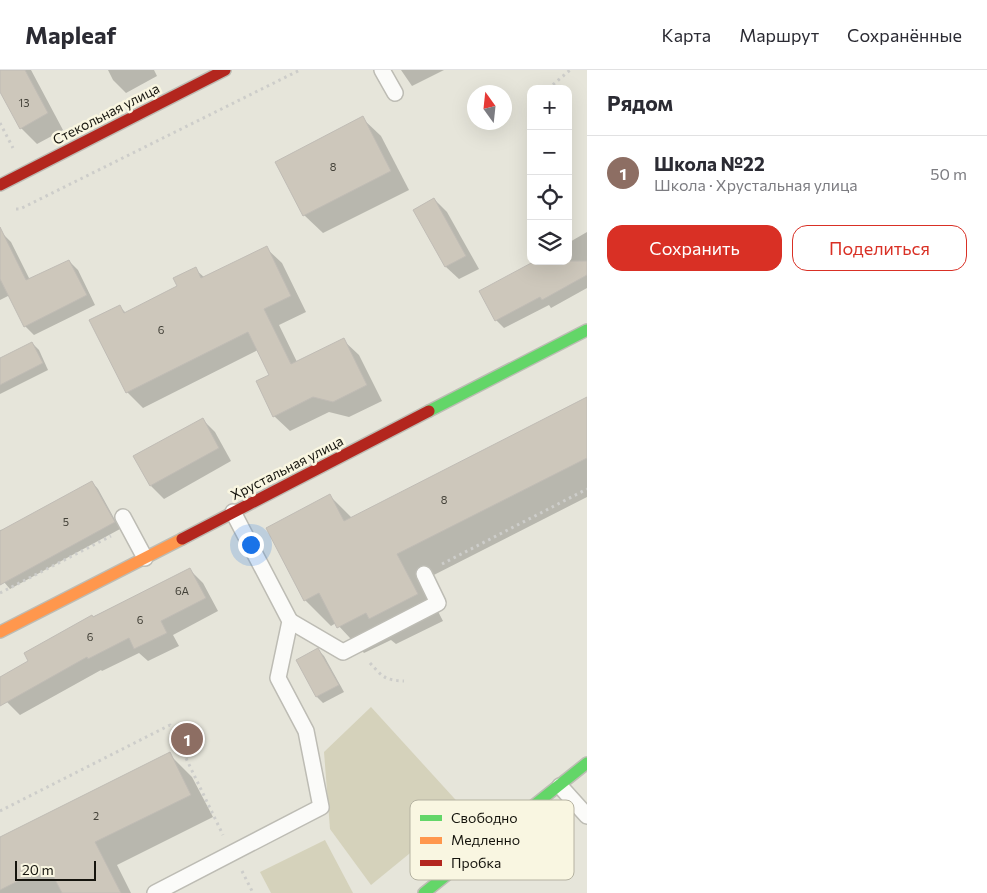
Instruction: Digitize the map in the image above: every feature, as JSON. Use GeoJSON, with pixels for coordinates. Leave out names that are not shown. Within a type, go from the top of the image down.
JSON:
{"type":"FeatureCollection","features":[{"type":"Feature","properties":{"kind":"street","name":"Стекольная улица"},"geometry":{"type":"LineString","coordinates":[[0,185],[225,70]]}},
{"type":"Feature","properties":{"kind":"street","name":"Хрустальная улица"},"geometry":{"type":"LineString","coordinates":[[0,632],[587,330]]}},
{"type":"Feature","properties":{"kind":"street"},"geometry":{"type":"LineString","coordinates":[[542,800],[587,763]]}},
{"type":"Feature","properties":{"kind":"street"},"geometry":{"type":"LineString","coordinates":[[424,893],[441,880]]}},
{"type":"Feature","properties":{"kind":"lane"},"geometry":{"type":"LineString","coordinates":[[382,70],[395,93]]}},
{"type":"Feature","properties":{"kind":"lane"},"geometry":{"type":"LineString","coordinates":[[233,512],[290,621],[343,652],[438,603],[424,574]]}},
{"type":"Feature","properties":{"kind":"lane"},"geometry":{"type":"LineString","coordinates":[[126,522],[145,558]]}},
{"type":"Feature","properties":{"kind":"lane"},"geometry":{"type":"LineString","coordinates":[[155,893],[321,807],[306,731],[278,678],[290,621]]}},
{"type":"Feature","properties":{"kind":"lane"},"geometry":{"type":"LineString","coordinates":[[560,786],[573,800]]}},
{"type":"Feature","properties":{"kind":"lane"},"geometry":{"type":"LineString","coordinates":[[574,802],[587,816]]}},
{"type":"Feature","properties":{"kind":"path"},"geometry":{"type":"LineString","coordinates":[[13,209],[20,209],[300,70]]}},
{"type":"Feature","properties":{"kind":"path"},"geometry":{"type":"LineString","coordinates":[[553,85],[570,70]]}},
{"type":"Feature","properties":{"kind":"path"},"geometry":{"type":"LineString","coordinates":[[0,123],[14,151]]}},
{"type":"Feature","properties":{"kind":"path"},"geometry":{"type":"LineString","coordinates":[[424,574],[587,489]]}},
{"type":"Feature","properties":{"kind":"path"},"geometry":{"type":"LineString","coordinates":[[0,592],[126,522]]}},
{"type":"Feature","properties":{"kind":"path"},"geometry":{"type":"LineString","coordinates":[[352,647],[380,675],[389,680],[404,681]]}},
{"type":"Feature","properties":{"kind":"path"},"geometry":{"type":"LineString","coordinates":[[0,810],[170,725],[232,854],[253,893]]}},
{"type":"Feature","properties":{"kind":"shaded area"},"geometry":{"type":"Polygon","coordinates":[[[371,707],[456,800],[410,800],[410,853],[371,885],[330,829],[324,752],[371,707]]]}},
{"type":"Feature","properties":{"kind":"shaded area"},"geometry":{"type":"Polygon","coordinates":[[[325,840],[353,893],[271,893],[260,872],[325,840]]]}},
{"type":"Feature","properties":{"kind":"building"},"geometry":{"type":"Polygon","coordinates":[[[0,70],[25,70],[48,113],[20,129],[0,92],[0,70]]]}},
{"type":"Feature","properties":{"kind":"building"},"geometry":{"type":"Polygon","coordinates":[[[363,116],[391,171],[303,216],[275,162],[363,116]]]}},
{"type":"Feature","properties":{"kind":"building"},"geometry":{"type":"Polygon","coordinates":[[[434,198],[466,256],[445,267],[413,210],[434,198]]]}},
{"type":"Feature","properties":{"kind":"building"},"geometry":{"type":"Polygon","coordinates":[[[0,227],[26,280],[69,260],[87,295],[24,327],[0,279],[0,227]]]}},
{"type":"Feature","properties":{"kind":"building"},"geometry":{"type":"Polygon","coordinates":[[[267,246],[291,296],[264,309],[291,364],[344,338],[367,385],[333,402],[313,397],[273,417],[256,381],[269,375],[248,332],[126,393],[89,320],[120,305],[124,313],[177,286],[173,278],[196,267],[201,278],[267,246]]]}},
{"type":"Feature","properties":{"kind":"building"},"geometry":{"type":"Polygon","coordinates":[[[572,261],[587,261],[587,275],[542,300],[540,297],[495,321],[479,291],[528,265],[572,265],[572,261]]]}},
{"type":"Feature","properties":{"kind":"building"},"geometry":{"type":"Polygon","coordinates":[[[32,342],[43,363],[0,385],[0,358],[32,342]]]}},
{"type":"Feature","properties":{"kind":"building"},"geometry":{"type":"Polygon","coordinates":[[[587,397],[587,458],[397,554],[418,594],[369,619],[366,613],[337,628],[319,593],[304,601],[266,528],[330,494],[344,521],[587,397]]]}},
{"type":"Feature","properties":{"kind":"building"},"geometry":{"type":"Polygon","coordinates":[[[203,418],[219,448],[150,486],[133,456],[203,418]]]}},
{"type":"Feature","properties":{"kind":"building"},"geometry":{"type":"Polygon","coordinates":[[[92,481],[115,522],[0,585],[0,531],[92,481]]]}},
{"type":"Feature","properties":{"kind":"building"},"geometry":{"type":"Polygon","coordinates":[[[190,568],[206,598],[161,621],[167,633],[134,649],[129,638],[88,659],[87,657],[0,706],[0,677],[28,661],[24,653],[92,615],[93,617],[190,568]]]}},
{"type":"Feature","properties":{"kind":"building"},"geometry":{"type":"Polygon","coordinates":[[[318,648],[339,685],[316,697],[296,660],[318,648]]]}},
{"type":"Feature","properties":{"kind":"building"},"geometry":{"type":"Polygon","coordinates":[[[170,752],[191,795],[95,842],[121,893],[62,893],[48,866],[0,890],[0,837],[170,752]]]}},
{"type":"Feature","properties":{"kind":"traffic: fast"},"geometry":{"type":"LineString","coordinates":[[429,411],[587,330]]}},
{"type":"Feature","properties":{"kind":"traffic: fast"},"geometry":{"type":"LineString","coordinates":[[541,800],[587,763]]}},
{"type":"Feature","properties":{"kind":"traffic: fast"},"geometry":{"type":"LineString","coordinates":[[424,893],[440,880]]}},
{"type":"Feature","properties":{"kind":"traffic: slow"},"geometry":{"type":"LineString","coordinates":[[0,632],[182,539]]}},
{"type":"Feature","properties":{"kind":"traffic: jam"},"geometry":{"type":"LineString","coordinates":[[0,185],[225,70]]}},
{"type":"Feature","properties":{"kind":"traffic: jam"},"geometry":{"type":"LineString","coordinates":[[182,539],[429,411]]}},
{"type":"Feature","properties":{"kind":"place","name":"Школа №22"},"geometry":{"type":"Point","coordinates":[187,739]}}]}
